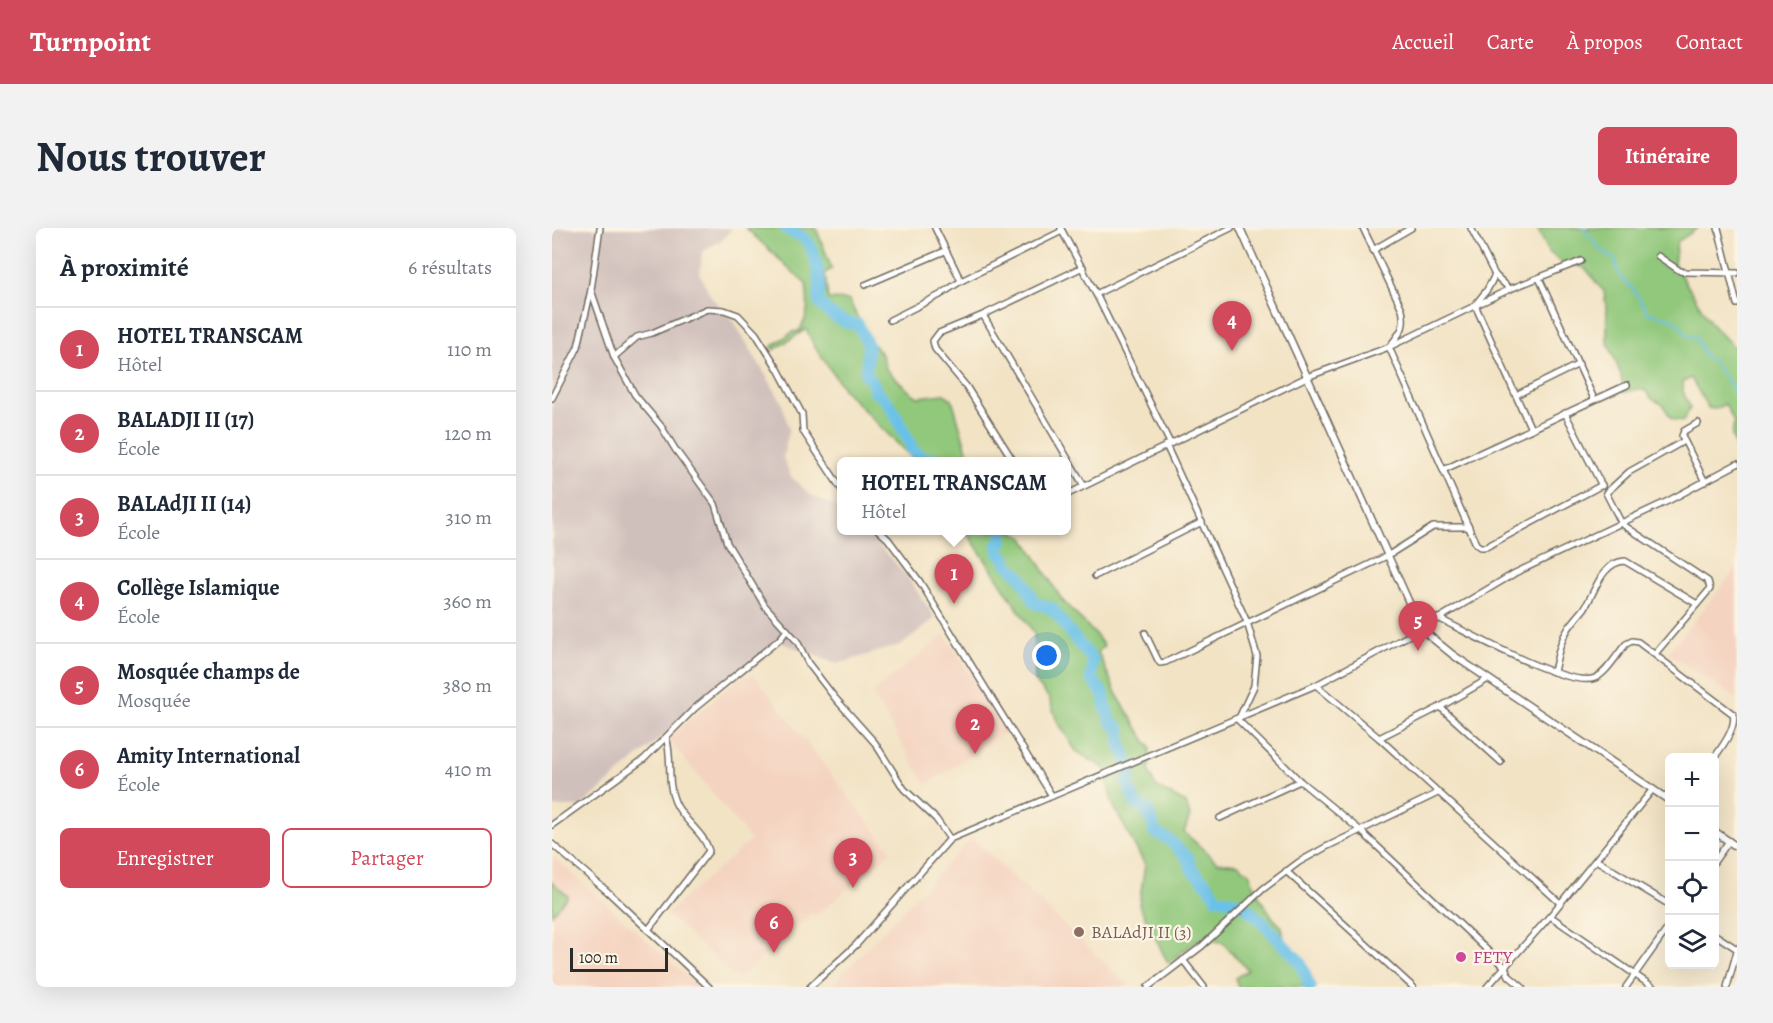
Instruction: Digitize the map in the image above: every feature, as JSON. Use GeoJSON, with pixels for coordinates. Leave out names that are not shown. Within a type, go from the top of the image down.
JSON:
{"type":"FeatureCollection","features":[{"type":"Feature","properties":{"kind":"street"},"geometry":{"type":"LineString","coordinates":[[552,398],[578,347],[591,290],[600,228]]}},
{"type":"Feature","properties":{"kind":"street"},"geometry":{"type":"LineString","coordinates":[[935,228],[961,281]]}},
{"type":"Feature","properties":{"kind":"street"},"geometry":{"type":"LineString","coordinates":[[1096,294],[1231,228]]}},
{"type":"Feature","properties":{"kind":"street"},"geometry":{"type":"LineString","coordinates":[[1239,228],[1421,629],[1452,655],[1665,797]]}},
{"type":"Feature","properties":{"kind":"street"},"geometry":{"type":"LineString","coordinates":[[1363,228],[1402,309],[1405,322],[1389,347]]}},
{"type":"Feature","properties":{"kind":"street"},"geometry":{"type":"LineString","coordinates":[[1373,250],[1411,228]]}},
{"type":"Feature","properties":{"kind":"street"},"geometry":{"type":"LineString","coordinates":[[1471,228],[1495,275],[1510,289]]}},
{"type":"Feature","properties":{"kind":"street"},"geometry":{"type":"LineString","coordinates":[[1718,228],[1737,304]]}},
{"type":"Feature","properties":{"kind":"street"},"geometry":{"type":"LineString","coordinates":[[890,320],[1062,229],[1083,267],[1168,444],[1247,622],[1257,656],[1257,669],[1254,686],[1238,720]]}},
{"type":"Feature","properties":{"kind":"street"},"geometry":{"type":"LineString","coordinates":[[865,285],[945,251]]}},
{"type":"Feature","properties":{"kind":"street"},"geometry":{"type":"LineString","coordinates":[[1658,256],[1686,272],[1727,271],[1737,273]]}},
{"type":"Feature","properties":{"kind":"street"},"geometry":{"type":"LineString","coordinates":[[1071,492],[1307,377],[1389,347],[1510,289],[1581,261]]}},
{"type":"Feature","properties":{"kind":"street"},"geometry":{"type":"LineString","coordinates":[[1011,457],[966,386],[935,349],[933,341],[939,333],[983,315],[1083,267]]}},
{"type":"Feature","properties":{"kind":"street"},"geometry":{"type":"LineString","coordinates":[[1475,305],[1495,275]]}},
{"type":"Feature","properties":{"kind":"street"},"geometry":{"type":"LineString","coordinates":[[1539,278],[1594,399]]}},
{"type":"Feature","properties":{"kind":"street"},"geometry":{"type":"LineString","coordinates":[[591,290],[614,357],[635,395],[661,426],[675,449],[716,504],[727,543],[765,606],[798,641],[808,663],[875,743],[904,789],[936,819],[950,839]]}},
{"type":"Feature","properties":{"kind":"street"},"geometry":{"type":"LineString","coordinates":[[1475,305],[1531,429]]}},
{"type":"Feature","properties":{"kind":"street"},"geometry":{"type":"LineString","coordinates":[[614,357],[637,337],[652,333],[707,309],[724,310],[738,315],[756,333],[778,369],[802,414],[803,431],[837,482]]}},
{"type":"Feature","properties":{"kind":"street"},"geometry":{"type":"LineString","coordinates":[[983,315],[1067,457]]}},
{"type":"Feature","properties":{"kind":"street"},"geometry":{"type":"LineString","coordinates":[[1389,347],[1479,547],[1486,548],[1602,485]]}},
{"type":"Feature","properties":{"kind":"street"},"geometry":{"type":"LineString","coordinates":[[1516,395],[1579,364]]}},
{"type":"Feature","properties":{"kind":"street"},"geometry":{"type":"LineString","coordinates":[[1443,470],[1628,385]]}},
{"type":"Feature","properties":{"kind":"street"},"geometry":{"type":"LineString","coordinates":[[1564,413],[1622,524],[1708,581],[1710,589],[1655,654]]}},
{"type":"Feature","properties":{"kind":"street"},"geometry":{"type":"LineString","coordinates":[[1698,423],[1684,431],[1682,436],[1705,482]]}},
{"type":"Feature","properties":{"kind":"street"},"geometry":{"type":"LineString","coordinates":[[1606,493],[1629,472],[1684,441]]}},
{"type":"Feature","properties":{"kind":"street"},"geometry":{"type":"LineString","coordinates":[[1071,464],[1084,486]]}},
{"type":"Feature","properties":{"kind":"street"},"geometry":{"type":"LineString","coordinates":[[810,987],[856,945],[950,839],[1316,686],[1421,629],[1515,573],[1622,524],[1737,464]]}},
{"type":"Feature","properties":{"kind":"street"},"geometry":{"type":"LineString","coordinates":[[1095,576],[1202,522]]}},
{"type":"Feature","properties":{"kind":"street"},"geometry":{"type":"LineString","coordinates":[[1145,633],[1160,663],[1166,662],[1387,556],[1433,527],[1469,527]]}},
{"type":"Feature","properties":{"kind":"street"},"geometry":{"type":"LineString","coordinates":[[883,535],[920,582],[1052,796]]}},
{"type":"Feature","properties":{"kind":"street"},"geometry":{"type":"LineString","coordinates":[[1554,672],[1561,643],[1572,622],[1585,607],[1594,586],[1614,564],[1621,561],[1697,603]]}},
{"type":"Feature","properties":{"kind":"street"},"geometry":{"type":"LineString","coordinates":[[1438,618],[1538,666],[1583,681],[1601,676],[1626,644],[1632,641],[1638,642],[1733,714],[1736,719],[1735,726],[1717,753]]}},
{"type":"Feature","properties":{"kind":"street"},"geometry":{"type":"LineString","coordinates":[[552,825],[644,759],[695,708],[781,638],[786,630]]}},
{"type":"Feature","properties":{"kind":"street"},"geometry":{"type":"LineString","coordinates":[[1379,738],[1488,679]]}},
{"type":"Feature","properties":{"kind":"street"},"geometry":{"type":"LineString","coordinates":[[1316,686],[1379,738],[1560,903]]}},
{"type":"Feature","properties":{"kind":"street"},"geometry":{"type":"LineString","coordinates":[[1440,707],[1502,762]]}},
{"type":"Feature","properties":{"kind":"street"},"geometry":{"type":"LineString","coordinates":[[1238,720],[1300,781],[1361,831],[1505,967],[1509,976],[1522,987]]}},
{"type":"Feature","properties":{"kind":"street"},"geometry":{"type":"LineString","coordinates":[[648,930],[709,851],[706,841],[682,816],[675,804],[669,782],[669,748],[666,737]]}},
{"type":"Feature","properties":{"kind":"street"},"geometry":{"type":"LineString","coordinates":[[1220,818],[1300,781]]}},
{"type":"Feature","properties":{"kind":"street"},"geometry":{"type":"LineString","coordinates":[[1486,987],[1550,916],[1653,789]]}},
{"type":"Feature","properties":{"kind":"street"},"geometry":{"type":"LineString","coordinates":[[1148,987],[1202,946],[1263,889],[1299,862],[1438,793]]}},
{"type":"Feature","properties":{"kind":"street"},"geometry":{"type":"LineString","coordinates":[[1719,834],[1737,847]]}},
{"type":"Feature","properties":{"kind":"street"},"geometry":{"type":"LineString","coordinates":[[1715,861],[1729,841]]}},
{"type":"Feature","properties":{"kind":"street"},"geometry":{"type":"LineString","coordinates":[[552,844],[709,987]]}},
{"type":"Feature","properties":{"kind":"street"},"geometry":{"type":"LineString","coordinates":[[1596,860],[1665,902]]}},
{"type":"Feature","properties":{"kind":"street"},"geometry":{"type":"LineString","coordinates":[[1286,871],[1413,987]]}},
{"type":"Feature","properties":{"kind":"street"},"geometry":{"type":"LineString","coordinates":[[1550,916],[1653,987]]}},
{"type":"Feature","properties":{"kind":"street"},"geometry":{"type":"LineString","coordinates":[[1626,987],[1665,932]]}},
{"type":"Feature","properties":{"kind":"street"},"geometry":{"type":"LineString","coordinates":[[1719,937],[1737,950],[1727,987]]}},
{"type":"Feature","properties":{"kind":"street"},"geometry":{"type":"LineString","coordinates":[[1183,960],[1204,987]]}},
{"type":"Feature","properties":{"kind":"shaded area"},"geometry":{"type":"Polygon","coordinates":[[[552,228],[732,228],[722,240],[702,252],[700,275],[712,298],[734,322],[781,401],[789,429],[783,458],[791,477],[812,496],[837,506],[837,535],[870,535],[906,575],[935,618],[903,644],[837,664],[780,642],[754,668],[732,676],[580,807],[552,807],[552,228]]]}},
{"type":"Feature","properties":{"kind":"shaded area"},"geometry":{"type":"Polygon","coordinates":[[[1737,568],[1737,699],[1668,653],[1737,568]]]}},
{"type":"Feature","properties":{"kind":"shaded area"},"geometry":{"type":"Polygon","coordinates":[[[945,635],[1006,731],[926,785],[872,693],[945,635]]]}},
{"type":"Feature","properties":{"kind":"shaded area"},"geometry":{"type":"Polygon","coordinates":[[[754,675],[891,851],[816,916],[812,913],[738,979],[666,914],[751,840],[668,739],[739,678],[754,675]]]}},
{"type":"Feature","properties":{"kind":"shaded area"},"geometry":{"type":"Polygon","coordinates":[[[972,838],[1130,987],[830,987],[972,838]]]}},
{"type":"Feature","properties":{"kind":"shaded area"},"geometry":{"type":"Polygon","coordinates":[[[552,856],[699,987],[552,987],[552,856]]]}},
{"type":"Feature","properties":{"kind":"green space"},"geometry":{"type":"Polygon","coordinates":[[[746,228],[816,228],[832,269],[825,273],[828,299],[849,300],[867,337],[882,355],[886,369],[910,392],[918,397],[944,394],[952,399],[969,457],[911,457],[844,390],[806,329],[774,350],[772,346],[793,332],[799,331],[803,325],[807,308],[806,284],[746,228]]]}},
{"type":"Feature","properties":{"kind":"green space"},"geometry":{"type":"Polygon","coordinates":[[[1537,228],[1698,228],[1677,242],[1674,264],[1712,325],[1737,350],[1737,451],[1732,436],[1734,422],[1725,404],[1715,409],[1708,408],[1691,378],[1683,382],[1683,392],[1690,407],[1684,421],[1672,419],[1662,404],[1652,399],[1646,391],[1637,389],[1623,393],[1621,375],[1607,340],[1604,291],[1585,268],[1565,265],[1549,252],[1537,228]]]}},
{"type":"Feature","properties":{"kind":"green space"},"geometry":{"type":"Polygon","coordinates":[[[969,535],[1019,535],[1024,538],[1062,600],[1104,646],[1098,652],[1117,695],[1150,748],[1149,772],[1156,787],[1186,803],[1190,816],[1184,832],[1217,862],[1238,864],[1249,873],[1259,896],[1273,918],[1282,927],[1285,947],[1304,960],[1316,987],[1238,987],[1235,978],[1248,970],[1222,942],[1199,939],[1168,963],[1139,905],[1145,865],[1112,803],[1104,768],[1076,751],[1057,721],[1049,698],[1035,681],[1034,633],[969,535]]]}},
{"type":"Feature","properties":{"kind":"green space"},"geometry":{"type":"Polygon","coordinates":[[[552,882],[568,896],[552,914],[552,882]]]}},
{"type":"Feature","properties":{"kind":"waterway"},"geometry":{"type":"LineString","coordinates":[[786,228],[809,243],[820,283],[819,302],[836,318],[847,323],[858,324],[868,345],[866,375],[875,386],[874,391],[891,407],[912,450],[922,457]]}},
{"type":"Feature","properties":{"kind":"waterway"},"geometry":{"type":"LineString","coordinates":[[1583,228],[1599,248],[1616,261],[1619,274],[1635,292],[1648,313],[1675,320],[1687,335],[1696,338],[1705,356],[1712,360],[1732,387],[1737,401]]}},
{"type":"Feature","properties":{"kind":"waterway"},"geometry":{"type":"LineString","coordinates":[[1002,535],[1002,541],[998,544],[999,553],[1021,577],[1035,603],[1053,609],[1093,660],[1091,678],[1104,695],[1111,722],[1120,729],[1121,747],[1125,753],[1130,777],[1127,781],[1135,803],[1149,811],[1148,815],[1153,823],[1154,832],[1168,839],[1188,858],[1192,870],[1207,884],[1217,898],[1241,903],[1261,921],[1300,962],[1310,987]]}},
{"type":"Feature","properties":{"kind":"place","name":"Collège Islamique"},"geometry":{"type":"Point","coordinates":[1232,351]}},
{"type":"Feature","properties":{"kind":"place","name":"HOTEL TRANSCAM"},"geometry":{"type":"Point","coordinates":[954,604]}},
{"type":"Feature","properties":{"kind":"place","name":"Mosquée champs de"},"geometry":{"type":"Point","coordinates":[1418,651]}},
{"type":"Feature","properties":{"kind":"place","name":"BALADJI II (17)"},"geometry":{"type":"Point","coordinates":[975,754]}},
{"type":"Feature","properties":{"kind":"place","name":"BALAdJI II (14)"},"geometry":{"type":"Point","coordinates":[853,888]}},
{"type":"Feature","properties":{"kind":"place","name":"BALAdJI II (3)"},"geometry":{"type":"Point","coordinates":[1079,932]}},
{"type":"Feature","properties":{"kind":"place","name":"Amity International"},"geometry":{"type":"Point","coordinates":[774,953]}},
{"type":"Feature","properties":{"kind":"place","name":"FETY"},"geometry":{"type":"Point","coordinates":[1461,957]}}]}
